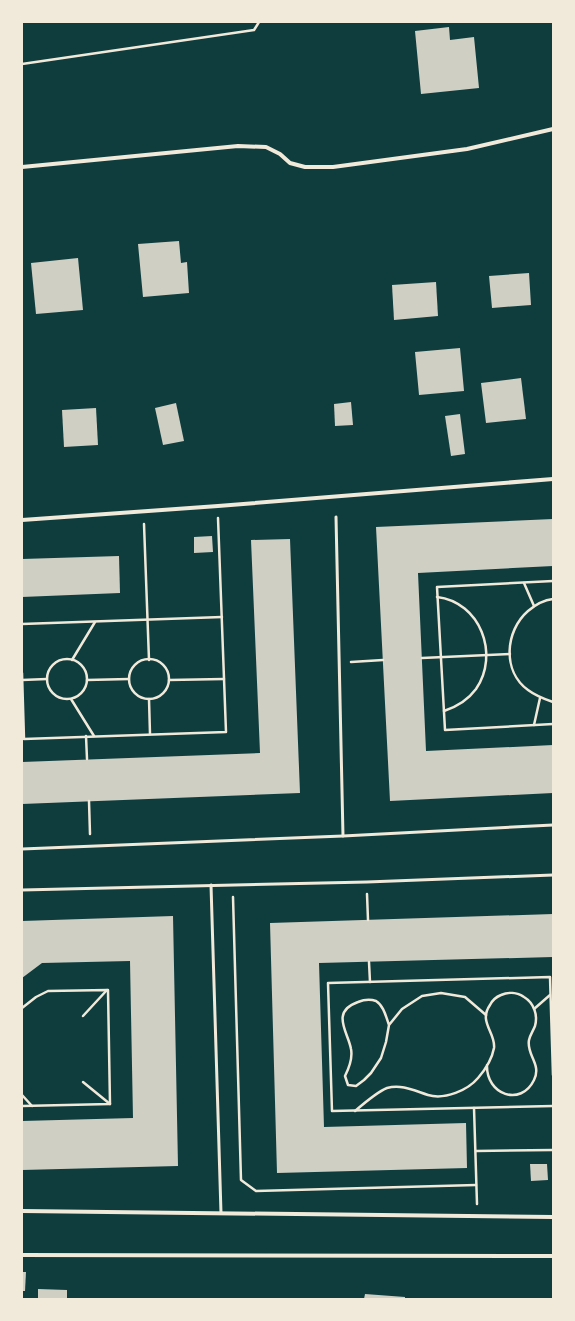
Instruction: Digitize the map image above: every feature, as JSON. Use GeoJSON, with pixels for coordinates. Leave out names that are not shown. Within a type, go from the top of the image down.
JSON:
{"type":"FeatureCollection","features":[{"type":"Feature","properties":{"kind":"street"},"geometry":{"type":"LineString","coordinates":[[22,167],[238,146],[266,148],[280,154],[290,163],[305,167],[333,167],[467,149],[553,129]]}},
{"type":"Feature","properties":{"kind":"street"},"geometry":{"type":"LineString","coordinates":[[22,520],[553,479]]}},
{"type":"Feature","properties":{"kind":"street"},"geometry":{"type":"LineString","coordinates":[[22,1211],[553,1216]]}},
{"type":"Feature","properties":{"kind":"street"},"geometry":{"type":"LineString","coordinates":[[22,1255],[553,1256]]}},
{"type":"Feature","properties":{"kind":"lane"},"geometry":{"type":"LineString","coordinates":[[336,517],[343,836]]}},
{"type":"Feature","properties":{"kind":"lane"},"geometry":{"type":"LineString","coordinates":[[22,850],[553,825]]}},
{"type":"Feature","properties":{"kind":"lane"},"geometry":{"type":"LineString","coordinates":[[22,890],[553,876]]}},
{"type":"Feature","properties":{"kind":"lane"},"geometry":{"type":"LineString","coordinates":[[211,885],[221,1214]]}},
{"type":"Feature","properties":{"kind":"path"},"geometry":{"type":"LineString","coordinates":[[22,64],[254,30],[259,22]]}},
{"type":"Feature","properties":{"kind":"path"},"geometry":{"type":"LineString","coordinates":[[22,672],[24,738],[226,732],[218,506]]}},
{"type":"Feature","properties":{"kind":"path"},"geometry":{"type":"LineString","coordinates":[[143,511],[149,660]]}},
{"type":"Feature","properties":{"kind":"path"},"geometry":{"type":"LineString","coordinates":[[553,581],[437,587],[445,730],[553,724]]}},
{"type":"Feature","properties":{"kind":"path"},"geometry":{"type":"LineString","coordinates":[[524,583],[534,606]]}},
{"type":"Feature","properties":{"kind":"path"},"geometry":{"type":"LineString","coordinates":[[437,596],[456,603],[468,611],[477,622],[487,649],[486,663],[482,677],[476,689],[466,700],[454,708],[444,712]]}},
{"type":"Feature","properties":{"kind":"path"},"geometry":{"type":"LineString","coordinates":[[553,599],[534,606],[522,616],[513,630],[509,646],[510,662],[516,677],[526,690],[540,698],[553,702]]}},
{"type":"Feature","properties":{"kind":"path"},"geometry":{"type":"LineString","coordinates":[[22,624],[222,617]]}},
{"type":"Feature","properties":{"kind":"path"},"geometry":{"type":"LineString","coordinates":[[72,660],[95,622]]}},
{"type":"Feature","properties":{"kind":"path"},"geometry":{"type":"LineString","coordinates":[[422,658],[510,654]]}},
{"type":"Feature","properties":{"kind":"path"},"geometry":{"type":"LineString","coordinates":[[63,660],[72,660],[80,664],[85,671],[87,680],[85,688],[80,695],[71,699],[62,699],[54,695],[49,688],[47,679],[49,670],[55,663],[63,660]]}},
{"type":"Feature","properties":{"kind":"path"},"geometry":{"type":"LineString","coordinates":[[145,660],[154,660],[162,664],[167,671],[169,680],[167,689],[161,695],[153,699],[144,699],[136,695],[130,688],[129,679],[131,670],[136,663],[145,660]]}},
{"type":"Feature","properties":{"kind":"path"},"geometry":{"type":"LineString","coordinates":[[339,662],[383,660]]}},
{"type":"Feature","properties":{"kind":"path"},"geometry":{"type":"LineString","coordinates":[[22,680],[47,679]]}},
{"type":"Feature","properties":{"kind":"path"},"geometry":{"type":"LineString","coordinates":[[87,680],[129,679]]}},
{"type":"Feature","properties":{"kind":"path"},"geometry":{"type":"LineString","coordinates":[[169,680],[224,679]]}},
{"type":"Feature","properties":{"kind":"path"},"geometry":{"type":"LineString","coordinates":[[534,726],[540,698]]}},
{"type":"Feature","properties":{"kind":"path"},"geometry":{"type":"LineString","coordinates":[[71,699],[94,736]]}},
{"type":"Feature","properties":{"kind":"path"},"geometry":{"type":"LineString","coordinates":[[149,699],[150,734]]}},
{"type":"Feature","properties":{"kind":"path"},"geometry":{"type":"LineString","coordinates":[[86,736],[87,759]]}},
{"type":"Feature","properties":{"kind":"path"},"geometry":{"type":"LineString","coordinates":[[89,801],[90,847]]}},
{"type":"Feature","properties":{"kind":"path"},"geometry":{"type":"LineString","coordinates":[[367,882],[368,920]]}},
{"type":"Feature","properties":{"kind":"path"},"geometry":{"type":"LineString","coordinates":[[232,885],[241,1180],[256,1191],[476,1185]]}},
{"type":"Feature","properties":{"kind":"path"},"geometry":{"type":"LineString","coordinates":[[369,962],[370,982]]}},
{"type":"Feature","properties":{"kind":"path"},"geometry":{"type":"LineString","coordinates":[[553,1075],[550,977],[328,983],[332,1112],[553,1106]]}},
{"type":"Feature","properties":{"kind":"path"},"geometry":{"type":"LineString","coordinates":[[22,1008],[36,997],[48,991],[108,990]]}},
{"type":"Feature","properties":{"kind":"path"},"geometry":{"type":"LineString","coordinates":[[83,1016],[108,990]]}},
{"type":"Feature","properties":{"kind":"path"},"geometry":{"type":"LineString","coordinates":[[108,990],[110,1104]]}},
{"type":"Feature","properties":{"kind":"path"},"geometry":{"type":"LineString","coordinates":[[388,1026],[383,1008],[376,1002],[365,1000],[353,1004],[344,1013],[342,1023],[351,1049],[351,1058],[345,1076],[348,1085],[356,1086],[364,1080],[381,1058],[386,1042],[388,1026],[402,1009],[422,996],[442,993],[465,997],[486,1015]]}},
{"type":"Feature","properties":{"kind":"path"},"geometry":{"type":"LineString","coordinates":[[354,1111],[387,1088],[403,1087],[430,1096],[444,1096],[456,1092],[471,1084],[478,1078],[487,1065],[494,1049],[494,1042],[486,1024],[488,1007],[493,1000],[507,993],[515,993],[523,996],[530,1002],[536,1017],[535,1025],[529,1039],[528,1048],[536,1063],[537,1071],[535,1079],[525,1092],[517,1095],[501,1093],[494,1088],[489,1081],[487,1065]]}},
{"type":"Feature","properties":{"kind":"path"},"geometry":{"type":"LineString","coordinates":[[534,1009],[550,995]]}},
{"type":"Feature","properties":{"kind":"path"},"geometry":{"type":"LineString","coordinates":[[83,1082],[110,1104]]}},
{"type":"Feature","properties":{"kind":"path"},"geometry":{"type":"LineString","coordinates":[[22,1095],[32,1106]]}},
{"type":"Feature","properties":{"kind":"path"},"geometry":{"type":"LineString","coordinates":[[22,1106],[110,1104]]}},
{"type":"Feature","properties":{"kind":"path"},"geometry":{"type":"LineString","coordinates":[[474,1108],[477,1215]]}},
{"type":"Feature","properties":{"kind":"path"},"geometry":{"type":"LineString","coordinates":[[476,1151],[553,1150]]}},
{"type":"Feature","properties":{"kind":"building"},"geometry":{"type":"Polygon","coordinates":[[[449,27],[450,40],[474,37],[479,88],[421,94],[415,31],[449,27]]]}},
{"type":"Feature","properties":{"kind":"building"},"geometry":{"type":"Polygon","coordinates":[[[179,241],[181,263],[187,262],[189,293],[143,297],[138,244],[179,241]]]}},
{"type":"Feature","properties":{"kind":"building"},"geometry":{"type":"Polygon","coordinates":[[[78,258],[83,310],[36,314],[31,263],[78,258]]]}},
{"type":"Feature","properties":{"kind":"building"},"geometry":{"type":"Polygon","coordinates":[[[529,273],[531,305],[492,308],[489,276],[529,273]]]}},
{"type":"Feature","properties":{"kind":"building"},"geometry":{"type":"Polygon","coordinates":[[[436,282],[438,316],[394,320],[392,285],[436,282]]]}},
{"type":"Feature","properties":{"kind":"building"},"geometry":{"type":"Polygon","coordinates":[[[460,348],[464,391],[419,395],[415,352],[460,348]]]}},
{"type":"Feature","properties":{"kind":"building"},"geometry":{"type":"Polygon","coordinates":[[[521,378],[526,419],[486,423],[481,383],[521,378]]]}},
{"type":"Feature","properties":{"kind":"building"},"geometry":{"type":"Polygon","coordinates":[[[351,402],[353,425],[335,426],[334,404],[351,402]]]}},
{"type":"Feature","properties":{"kind":"building"},"geometry":{"type":"Polygon","coordinates":[[[176,403],[184,441],[163,445],[155,408],[176,403]]]}},
{"type":"Feature","properties":{"kind":"building"},"geometry":{"type":"Polygon","coordinates":[[[96,408],[98,445],[64,447],[62,410],[96,408]]]}},
{"type":"Feature","properties":{"kind":"building"},"geometry":{"type":"Polygon","coordinates":[[[460,414],[465,454],[451,456],[445,416],[460,414]]]}},
{"type":"Feature","properties":{"kind":"building"},"geometry":{"type":"Polygon","coordinates":[[[553,519],[553,566],[418,573],[426,751],[553,745],[553,793],[390,801],[376,527],[553,519]]]}},
{"type":"Feature","properties":{"kind":"building"},"geometry":{"type":"Polygon","coordinates":[[[212,536],[213,552],[194,553],[194,537],[212,536]]]}},
{"type":"Feature","properties":{"kind":"building"},"geometry":{"type":"Polygon","coordinates":[[[290,539],[300,793],[22,804],[22,762],[260,753],[251,540],[290,539]]]}},
{"type":"Feature","properties":{"kind":"building"},"geometry":{"type":"Polygon","coordinates":[[[119,556],[120,593],[22,597],[22,559],[119,556]]]}},
{"type":"Feature","properties":{"kind":"building"},"geometry":{"type":"Polygon","coordinates":[[[553,914],[553,957],[319,963],[324,1127],[466,1123],[467,1168],[277,1173],[270,923],[553,914]]]}},
{"type":"Feature","properties":{"kind":"building"},"geometry":{"type":"Polygon","coordinates":[[[173,916],[178,1166],[22,1170],[22,1121],[133,1118],[130,961],[42,963],[22,978],[22,921],[173,916]]]}},
{"type":"Feature","properties":{"kind":"building"},"geometry":{"type":"Polygon","coordinates":[[[530,1164],[547,1164],[548,1180],[531,1181],[530,1164]]]}},
{"type":"Feature","properties":{"kind":"building"},"geometry":{"type":"Polygon","coordinates":[[[22,1272],[26,1272],[25,1291],[22,1291],[22,1272]]]}},
{"type":"Feature","properties":{"kind":"building"},"geometry":{"type":"Polygon","coordinates":[[[38,1289],[67,1290],[67,1299],[38,1299],[38,1289]]]}},
{"type":"Feature","properties":{"kind":"building"},"geometry":{"type":"Polygon","coordinates":[[[365,1294],[405,1297],[405,1299],[364,1299],[365,1294]]]}}]}
